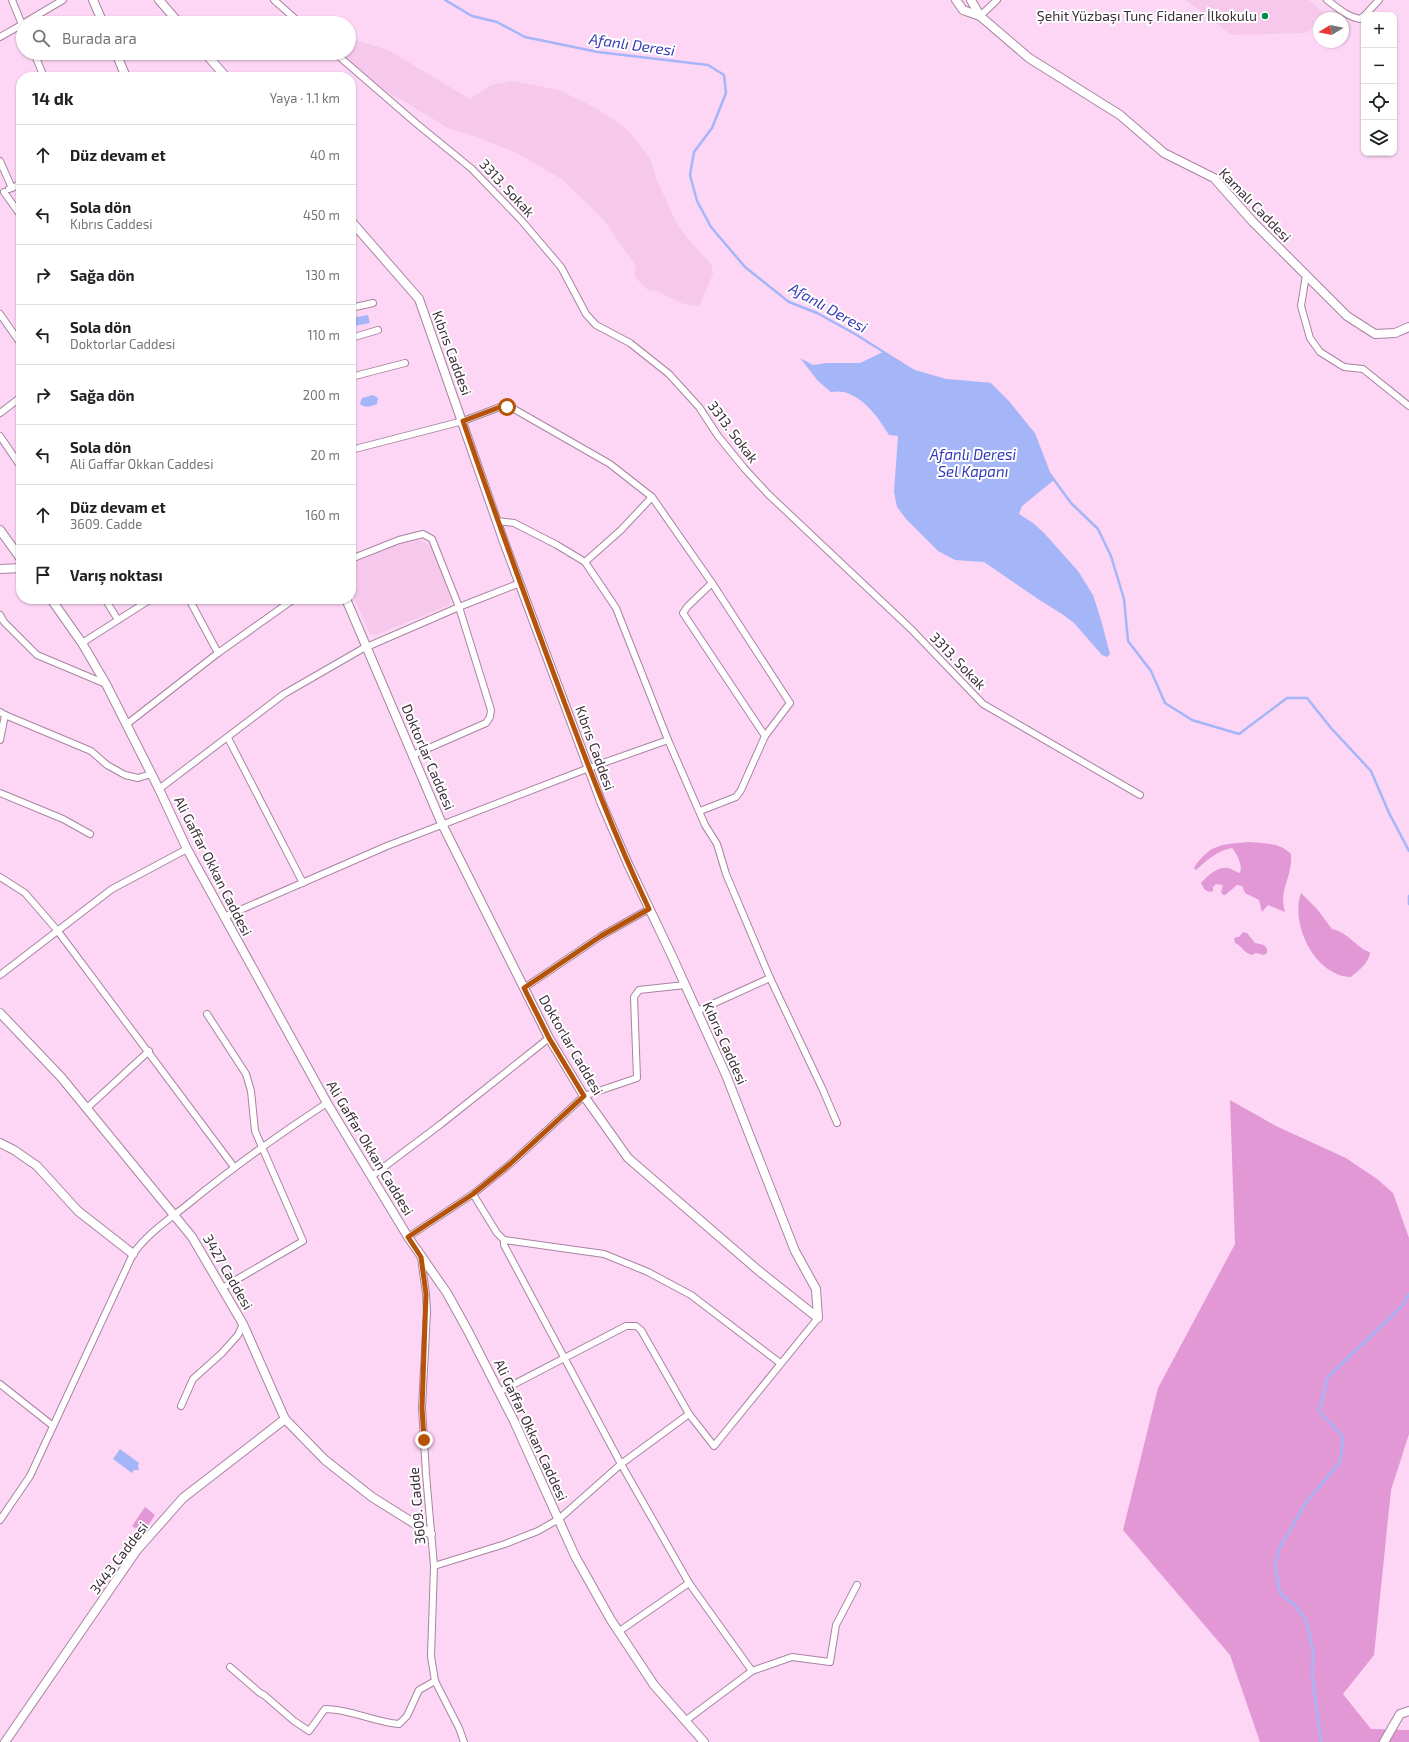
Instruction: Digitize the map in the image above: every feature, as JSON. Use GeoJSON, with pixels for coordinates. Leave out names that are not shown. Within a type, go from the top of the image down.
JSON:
{"type":"FeatureCollection","features":[{"type":"Feature","properties":{"kind":"street"},"geometry":{"type":"LineString","coordinates":[[12,0],[19,16]]}},
{"type":"Feature","properties":{"kind":"street"},"geometry":{"type":"LineString","coordinates":[[36,16],[63,0]]}},
{"type":"Feature","properties":{"kind":"street"},"geometry":{"type":"LineString","coordinates":[[93,0],[100,16]]}},
{"type":"Feature","properties":{"kind":"street"},"geometry":{"type":"LineString","coordinates":[[159,0],[173,16]]}},
{"type":"Feature","properties":{"kind":"street"},"geometry":{"type":"LineString","coordinates":[[274,0],[292,16]]}},
{"type":"Feature","properties":{"kind":"street"},"geometry":{"type":"LineString","coordinates":[[956,0],[963,10],[980,16]]}},
{"type":"Feature","properties":{"kind":"street"},"geometry":{"type":"LineString","coordinates":[[970,0],[980,16]]}},
{"type":"Feature","properties":{"kind":"street"},"geometry":{"type":"LineString","coordinates":[[980,16],[997,0]]}},
{"type":"Feature","properties":{"kind":"street"},"geometry":{"type":"LineString","coordinates":[[1328,0],[1342,12],[1356,19],[1361,18]]}},
{"type":"Feature","properties":{"kind":"street"},"geometry":{"type":"LineString","coordinates":[[1368,12],[1378,0]]}},
{"type":"Feature","properties":{"kind":"street","name":"Kamalı Caddesi"},"geometry":{"type":"LineString","coordinates":[[980,16],[1029,58],[1120,115],[1164,153],[1214,178],[1253,222],[1347,316],[1375,334],[1395,333],[1409,327]]}},
{"type":"Feature","properties":{"kind":"street"},"geometry":{"type":"LineString","coordinates":[[0,38],[16,28]]}},
{"type":"Feature","properties":{"kind":"street"},"geometry":{"type":"LineString","coordinates":[[37,60],[42,72]]}},
{"type":"Feature","properties":{"kind":"street"},"geometry":{"type":"LineString","coordinates":[[119,60],[124,72]]}},
{"type":"Feature","properties":{"kind":"street"},"geometry":{"type":"LineString","coordinates":[[211,60],[222,72]]}},
{"type":"Feature","properties":{"kind":"street","name":"3313. Sokak"},"geometry":{"type":"LineString","coordinates":[[343,60],[416,124],[472,169],[521,220],[561,267],[586,314],[596,325],[630,343],[669,374],[699,407],[718,436],[744,468],[768,494],[911,629],[983,704],[1140,795]]}},
{"type":"Feature","properties":{"kind":"street"},"geometry":{"type":"LineString","coordinates":[[0,161],[12,188]]}},
{"type":"Feature","properties":{"kind":"street"},"geometry":{"type":"LineString","coordinates":[[16,186],[2,193],[16,210]]}},
{"type":"Feature","properties":{"kind":"street","name":"Kıbrıs Caddesi"},"geometry":{"type":"LineString","coordinates":[[356,227],[419,299],[497,521],[589,768],[628,864],[726,1075],[795,1251],[816,1289],[818,1318]]}},
{"type":"Feature","properties":{"kind":"street"},"geometry":{"type":"LineString","coordinates":[[1306,275],[1301,306],[1310,338],[1320,352],[1344,367],[1363,369],[1409,406]]}},
{"type":"Feature","properties":{"kind":"street"},"geometry":{"type":"LineString","coordinates":[[356,307],[374,303]]}},
{"type":"Feature","properties":{"kind":"street"},"geometry":{"type":"LineString","coordinates":[[0,314],[16,337]]}},
{"type":"Feature","properties":{"kind":"street"},"geometry":{"type":"LineString","coordinates":[[356,337],[378,330]]}},
{"type":"Feature","properties":{"kind":"street"},"geometry":{"type":"LineString","coordinates":[[356,376],[405,363]]}},
{"type":"Feature","properties":{"kind":"street"},"geometry":{"type":"LineString","coordinates":[[0,413],[16,401]]}},
{"type":"Feature","properties":{"kind":"street"},"geometry":{"type":"LineString","coordinates":[[356,449],[463,421],[500,407],[507,407],[514,409],[610,464],[652,497],[712,583],[790,700],[790,703],[765,736],[741,790],[736,797],[700,811]]}},
{"type":"Feature","properties":{"kind":"street"},"geometry":{"type":"LineString","coordinates":[[0,436],[16,459]]}},
{"type":"Feature","properties":{"kind":"street"},"geometry":{"type":"LineString","coordinates":[[585,562],[621,530],[652,497]]}},
{"type":"Feature","properties":{"kind":"street"},"geometry":{"type":"LineString","coordinates":[[497,521],[514,523],[557,545],[585,562],[616,608],[668,740],[706,825],[717,844],[726,874],[770,978],[837,1123]]}},
{"type":"Feature","properties":{"kind":"street"},"geometry":{"type":"LineString","coordinates":[[0,530],[16,552]]}},
{"type":"Feature","properties":{"kind":"street"},"geometry":{"type":"LineString","coordinates":[[356,557],[399,540],[423,534],[432,539],[460,607],[491,710],[490,717],[486,723],[413,755]]}},
{"type":"Feature","properties":{"kind":"street"},"geometry":{"type":"LineString","coordinates":[[0,569],[16,568]]}},
{"type":"Feature","properties":{"kind":"street"},"geometry":{"type":"LineString","coordinates":[[159,789],[284,694],[366,646],[520,583]]}},
{"type":"Feature","properties":{"kind":"street"},"geometry":{"type":"LineString","coordinates":[[712,583],[688,606],[683,613],[765,736]]}},
{"type":"Feature","properties":{"kind":"street","name":"Ali Gaffar Okkan Caddesi"},"geometry":{"type":"LineString","coordinates":[[55,604],[82,643],[106,684],[159,789],[187,849],[328,1103],[408,1237],[447,1293],[499,1392],[575,1556],[618,1632],[654,1686],[704,1742]]}},
{"type":"Feature","properties":{"kind":"street"},"geometry":{"type":"LineString","coordinates":[[108,604],[118,620]]}},
{"type":"Feature","properties":{"kind":"street"},"geometry":{"type":"LineString","coordinates":[[82,643],[143,604]]}},
{"type":"Feature","properties":{"kind":"street"},"geometry":{"type":"LineString","coordinates":[[192,604],[218,653]]}},
{"type":"Feature","properties":{"kind":"street"},"geometry":{"type":"LineString","coordinates":[[127,724],[218,653],[287,604]]}},
{"type":"Feature","properties":{"kind":"street","name":"Doktorlar Caddesi"},"geometry":{"type":"LineString","coordinates":[[348,604],[442,824],[549,1038],[584,1096],[628,1158],[759,1271],[818,1318]]}},
{"type":"Feature","properties":{"kind":"street"},"geometry":{"type":"LineString","coordinates":[[0,615],[4,622],[37,655],[106,684]]}},
{"type":"Feature","properties":{"kind":"street"},"geometry":{"type":"LineString","coordinates":[[0,740],[2,713],[92,750],[107,765],[125,775],[138,778],[151,774]]}},
{"type":"Feature","properties":{"kind":"street"},"geometry":{"type":"LineString","coordinates":[[228,738],[304,883]]}},
{"type":"Feature","properties":{"kind":"street"},"geometry":{"type":"LineString","coordinates":[[224,917],[387,846],[442,824],[589,768],[668,740]]}},
{"type":"Feature","properties":{"kind":"street"},"geometry":{"type":"LineString","coordinates":[[0,793],[63,819],[90,834]]}},
{"type":"Feature","properties":{"kind":"street"},"geometry":{"type":"LineString","coordinates":[[0,975],[112,889],[187,849]]}},
{"type":"Feature","properties":{"kind":"street"},"geometry":{"type":"LineString","coordinates":[[0,877],[25,894],[57,930],[234,1167]]}},
{"type":"Feature","properties":{"kind":"street"},"geometry":{"type":"LineString","coordinates":[[524,988],[601,936],[649,909]]}},
{"type":"Feature","properties":{"kind":"street"},"geometry":{"type":"LineString","coordinates":[[697,1012],[770,978]]}},
{"type":"Feature","properties":{"kind":"street"},"geometry":{"type":"LineString","coordinates":[[408,1237],[473,1194],[510,1164],[584,1096],[637,1078],[634,997],[639,990],[685,985]]}},
{"type":"Feature","properties":{"kind":"street","name":"3427 Caddesi"},"geometry":{"type":"LineString","coordinates":[[0,1013],[61,1077],[192,1236],[243,1324],[285,1419],[325,1460],[372,1497],[431,1534]]}},
{"type":"Feature","properties":{"kind":"street"},"geometry":{"type":"LineString","coordinates":[[207,1014],[246,1074],[251,1091],[255,1131],[303,1241],[222,1288]]}},
{"type":"Feature","properties":{"kind":"street"},"geometry":{"type":"LineString","coordinates":[[372,1176],[441,1124],[549,1038]]}},
{"type":"Feature","properties":{"kind":"street"},"geometry":{"type":"LineString","coordinates":[[86,1108],[148,1051]]}},
{"type":"Feature","properties":{"kind":"street"},"geometry":{"type":"LineString","coordinates":[[0,1520],[30,1476],[134,1254],[142,1242],[262,1146],[328,1103]]}},
{"type":"Feature","properties":{"kind":"street"},"geometry":{"type":"LineString","coordinates":[[0,1143],[14,1150],[36,1166],[78,1212],[134,1254]]}},
{"type":"Feature","properties":{"kind":"street"},"geometry":{"type":"LineString","coordinates":[[473,1194],[497,1233],[504,1240],[604,1254],[648,1272],[691,1295],[780,1363]]}},
{"type":"Feature","properties":{"kind":"street"},"geometry":{"type":"LineString","coordinates":[[504,1240],[504,1245],[621,1464],[689,1583],[752,1671]]}},
{"type":"Feature","properties":{"kind":"street","name":"3609. Cadde"},"geometry":{"type":"LineString","coordinates":[[421,1257],[426,1294],[422,1408],[434,1566],[431,1656],[435,1681],[459,1728],[464,1742]]}},
{"type":"Feature","properties":{"kind":"street"},"geometry":{"type":"LineString","coordinates":[[499,1392],[626,1326],[636,1326],[641,1330],[689,1414],[714,1446],[818,1318]]}},
{"type":"Feature","properties":{"kind":"street"},"geometry":{"type":"LineString","coordinates":[[181,1406],[193,1379],[222,1354],[238,1335],[243,1324]]}},
{"type":"Feature","properties":{"kind":"street"},"geometry":{"type":"LineString","coordinates":[[0,1384],[53,1426]]}},
{"type":"Feature","properties":{"kind":"street"},"geometry":{"type":"LineString","coordinates":[[434,1566],[505,1544],[538,1531],[559,1519],[621,1464],[689,1414]]}},
{"type":"Feature","properties":{"kind":"street","name":"3443 Caddesi"},"geometry":{"type":"LineString","coordinates":[[5,1742],[137,1550],[183,1498],[285,1419]]}},
{"type":"Feature","properties":{"kind":"street"},"geometry":{"type":"LineString","coordinates":[[618,1632],[689,1583]]}},
{"type":"Feature","properties":{"kind":"street"},"geometry":{"type":"LineString","coordinates":[[685,1721],[752,1671],[792,1657],[830,1662],[836,1626],[857,1585]]}},
{"type":"Feature","properties":{"kind":"street"},"geometry":{"type":"LineString","coordinates":[[230,1667],[294,1721],[309,1731],[325,1709],[334,1709],[384,1723],[399,1724],[407,1716],[419,1690],[435,1681]]}},
{"type":"Feature","properties":{"kind":"street"},"geometry":{"type":"LineString","coordinates":[[1384,1742],[1400,1714],[1409,1711]]}},
{"type":"Feature","properties":{"kind":"shaded area","name":"Şehit Yüzbaşı Tunç Fidaner İlkokulu"},"geometry":{"type":"Polygon","coordinates":[[[1186,0],[1309,0],[1324,12],[1313,12],[1313,27],[1306,33],[1231,35],[1186,0]]]}},
{"type":"Feature","properties":{"kind":"shaded area"},"geometry":{"type":"Polygon","coordinates":[[[356,40],[388,50],[470,99],[491,85],[512,81],[559,90],[598,109],[629,131],[650,158],[656,178],[676,222],[687,238],[711,264],[713,274],[700,306],[681,303],[657,291],[648,290],[636,278],[634,272],[636,266],[603,219],[563,180],[517,153],[475,136],[448,128],[397,97],[374,86],[343,60],[356,60],[356,40]]]}},
{"type":"Feature","properties":{"kind":"shaded area"},"geometry":{"type":"Polygon","coordinates":[[[419,540],[433,547],[451,600],[449,605],[376,635],[370,634],[356,602],[356,562],[402,543],[419,540]]]}},
{"type":"Feature","properties":{"kind":"shaded area"},"geometry":{"type":"Polygon","coordinates":[[[1251,842],[1277,845],[1287,850],[1291,854],[1290,870],[1283,896],[1285,912],[1268,905],[1262,912],[1259,900],[1245,893],[1242,886],[1237,885],[1223,895],[1221,892],[1223,885],[1216,884],[1213,887],[1213,891],[1210,892],[1205,890],[1201,883],[1220,869],[1228,868],[1240,873],[1241,870],[1239,860],[1232,848],[1217,853],[1196,870],[1194,868],[1200,860],[1212,849],[1218,846],[1233,843],[1251,842]]]}},
{"type":"Feature","properties":{"kind":"shaded area"},"geometry":{"type":"Polygon","coordinates":[[[1301,893],[1317,909],[1332,929],[1348,937],[1366,951],[1370,952],[1366,963],[1351,977],[1338,974],[1326,968],[1316,958],[1308,946],[1302,933],[1299,919],[1301,893]]]}},
{"type":"Feature","properties":{"kind":"shaded area"},"geometry":{"type":"Polygon","coordinates":[[[1243,932],[1247,933],[1255,943],[1264,945],[1267,949],[1267,953],[1264,955],[1256,953],[1252,955],[1247,953],[1235,943],[1234,939],[1239,937],[1243,932]]]}},
{"type":"Feature","properties":{"kind":"shaded area"},"geometry":{"type":"Polygon","coordinates":[[[1230,1100],[1276,1126],[1346,1158],[1377,1179],[1393,1193],[1409,1238],[1409,1434],[1391,1490],[1374,1655],[1343,1694],[1371,1729],[1409,1730],[1409,1742],[1260,1742],[1230,1655],[1123,1530],[1158,1388],[1235,1244],[1230,1100]]]}},
{"type":"Feature","properties":{"kind":"shaded area"},"geometry":{"type":"Polygon","coordinates":[[[145,1507],[155,1515],[143,1533],[132,1526],[145,1507]]]}},
{"type":"Feature","properties":{"kind":"water"},"geometry":{"type":"Polygon","coordinates":[[[368,315],[370,323],[356,326],[356,317],[368,315]]]}},
{"type":"Feature","properties":{"kind":"water","name":"Afanlı Deresi Sel Kapanı"},"geometry":{"type":"Polygon","coordinates":[[[883,352],[914,371],[945,380],[990,384],[1009,403],[1034,434],[1049,473],[1054,480],[1022,506],[1019,514],[1033,523],[1044,533],[1078,571],[1093,595],[1110,654],[1107,657],[1102,655],[1074,623],[984,562],[955,560],[938,551],[907,520],[897,507],[894,492],[898,436],[889,435],[879,419],[858,398],[840,392],[831,392],[818,381],[800,358],[813,365],[826,363],[860,363],[883,352]]]}},
{"type":"Feature","properties":{"kind":"water"},"geometry":{"type":"Polygon","coordinates":[[[373,395],[378,398],[377,404],[366,407],[360,404],[362,398],[373,395]]]}},
{"type":"Feature","properties":{"kind":"water"},"geometry":{"type":"Polygon","coordinates":[[[120,1449],[139,1463],[139,1470],[134,1470],[132,1473],[113,1459],[120,1449]]]}},
{"type":"Feature","properties":{"kind":"waterway","name":"Afanlı Deresi"},"geometry":{"type":"LineString","coordinates":[[445,0],[472,16],[497,22],[525,37],[598,52],[708,65],[724,75],[726,93],[712,128],[694,152],[690,175],[697,201],[711,227],[745,267],[789,302],[817,313],[855,334],[914,371],[945,380],[990,384],[1009,403],[1034,434],[1049,473],[1071,503],[1098,529],[1111,556],[1124,599],[1128,641],[1151,671],[1165,703],[1192,720],[1239,734],[1287,698],[1307,698],[1331,728],[1371,771],[1389,813],[1409,851]]}},
{"type":"Feature","properties":{"kind":"waterway"},"geometry":{"type":"LineString","coordinates":[[1409,896],[1409,904]]}},
{"type":"Feature","properties":{"kind":"waterway"},"geometry":{"type":"LineString","coordinates":[[1321,1742],[1312,1675],[1313,1650],[1306,1620],[1296,1606],[1280,1593],[1275,1566],[1279,1549],[1305,1504],[1340,1462],[1343,1437],[1319,1411],[1328,1377],[1401,1307],[1409,1294]]}},
{"type":"Feature","properties":{"kind":"place","name":"Şehit Yüzbaşı Tunç Fidaner İlkokulu"},"geometry":{"type":"Point","coordinates":[1265,16]}},
{"type":"Feature","properties":{"kind":"route"},"geometry":{"type":"LineString","coordinates":[[424,1440],[422,1408],[427,1312],[426,1294],[421,1257],[408,1237],[473,1194],[510,1164],[584,1096],[549,1038],[524,988],[601,936],[649,909],[602,804],[504,542],[463,421],[500,407],[507,407]]}}]}
